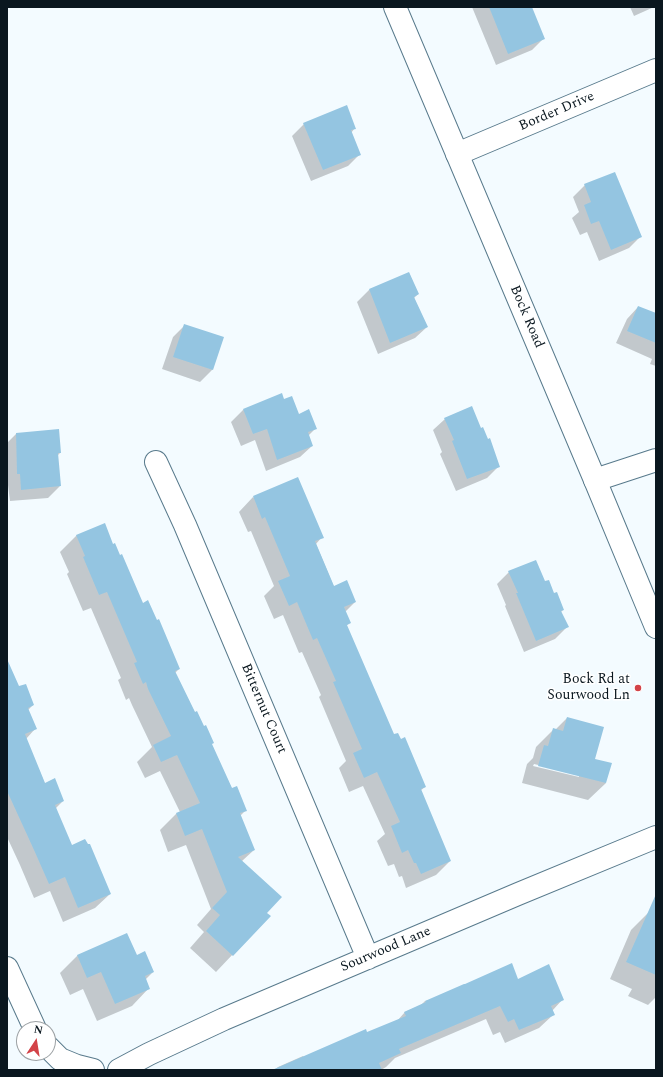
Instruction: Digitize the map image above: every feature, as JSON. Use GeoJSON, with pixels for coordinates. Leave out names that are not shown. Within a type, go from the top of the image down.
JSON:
{"type":"FeatureCollection","features":[{"type":"Feature","properties":{"kind":"street","name":"Bock Road"},"geometry":{"type":"LineString","coordinates":[[395,7],[656,626]]}},
{"type":"Feature","properties":{"kind":"street","name":"Border Drive"},"geometry":{"type":"LineString","coordinates":[[457,154],[656,70]]}},
{"type":"Feature","properties":{"kind":"street"},"geometry":{"type":"LineString","coordinates":[[595,480],[656,460]]}},
{"type":"Feature","properties":{"kind":"street","name":"Bitternut Court"},"geometry":{"type":"LineString","coordinates":[[156,462],[185,525],[368,958]]}},
{"type":"Feature","properties":{"kind":"street","name":"Sourwood Lane"},"geometry":{"type":"LineString","coordinates":[[119,1070],[149,1054],[217,1023],[518,894],[656,837]]}},
{"type":"Feature","properties":{"kind":"street"},"geometry":{"type":"LineString","coordinates":[[7,968],[31,1021]]}},
{"type":"Feature","properties":{"kind":"street"},"geometry":{"type":"LineString","coordinates":[[56,1055],[60,1059],[77,1066],[93,1070]]}},
{"type":"Feature","properties":{"kind":"building"},"geometry":{"type":"Polygon","coordinates":[[[489,7],[532,7],[545,39],[508,54],[489,7]]]}},
{"type":"Feature","properties":{"kind":"building"},"geometry":{"type":"Polygon","coordinates":[[[347,105],[356,129],[351,130],[361,155],[323,170],[303,123],[347,105]]]}},
{"type":"Feature","properties":{"kind":"building"},"geometry":{"type":"Polygon","coordinates":[[[615,172],[642,237],[611,250],[599,221],[591,224],[584,205],[591,202],[584,184],[615,172]]]}},
{"type":"Feature","properties":{"kind":"building"},"geometry":{"type":"Polygon","coordinates":[[[409,272],[419,294],[414,297],[428,327],[390,343],[369,289],[409,272]]]}},
{"type":"Feature","properties":{"kind":"building"},"geometry":{"type":"Polygon","coordinates":[[[638,306],[656,313],[656,343],[627,331],[638,306]]]}},
{"type":"Feature","properties":{"kind":"building"},"geometry":{"type":"Polygon","coordinates":[[[184,324],[224,337],[213,370],[173,357],[184,324]]]}},
{"type":"Feature","properties":{"kind":"building"},"geometry":{"type":"Polygon","coordinates":[[[282,393],[284,399],[292,396],[299,414],[309,409],[317,429],[308,432],[313,446],[277,460],[267,429],[253,434],[243,409],[282,393]]]}},
{"type":"Feature","properties":{"kind":"building"},"geometry":{"type":"Polygon","coordinates":[[[472,406],[481,428],[483,427],[488,439],[490,438],[500,467],[467,479],[452,441],[454,440],[444,418],[472,406]]]}},
{"type":"Feature","properties":{"kind":"building"},"geometry":{"type":"Polygon","coordinates":[[[59,429],[61,453],[58,453],[61,486],[21,490],[20,474],[17,474],[16,433],[59,429]]]}},
{"type":"Feature","properties":{"kind":"building"},"geometry":{"type":"Polygon","coordinates":[[[298,477],[324,538],[315,541],[334,586],[347,580],[356,602],[344,607],[351,623],[347,625],[394,734],[398,733],[401,739],[405,737],[426,787],[421,789],[451,861],[421,874],[408,850],[402,853],[391,826],[400,822],[377,772],[364,778],[353,753],[362,749],[333,682],[336,681],[317,638],[313,640],[297,602],[289,606],[278,581],[290,576],[265,517],[262,519],[253,496],[298,477]]]}},
{"type":"Feature","properties":{"kind":"building"},"geometry":{"type":"Polygon","coordinates":[[[105,523],[113,544],[115,543],[120,555],[122,554],[143,603],[148,600],[157,620],[159,619],[180,669],[175,671],[195,712],[197,711],[204,726],[206,725],[214,743],[212,744],[232,788],[237,786],[247,811],[240,813],[255,850],[238,857],[282,897],[267,913],[271,916],[233,956],[206,931],[220,915],[212,908],[227,892],[202,829],[185,836],[176,813],[200,803],[177,755],[161,762],[153,745],[171,736],[146,682],[143,684],[134,663],[137,662],[107,592],[99,595],[83,557],[85,556],[76,535],[105,523]]]}},
{"type":"Feature","properties":{"kind":"building"},"geometry":{"type":"Polygon","coordinates":[[[536,560],[545,581],[549,580],[554,593],[557,592],[564,610],[561,611],[569,627],[536,641],[508,571],[536,560]]]}},
{"type":"Feature","properties":{"kind":"building"},"geometry":{"type":"Polygon","coordinates":[[[7,659],[19,686],[26,684],[34,705],[28,708],[37,729],[25,734],[45,783],[55,778],[64,801],[55,805],[72,845],[85,839],[88,844],[90,844],[111,894],[78,908],[65,877],[49,884],[7,791],[7,659]]]}},
{"type":"Feature","properties":{"kind":"building"},"geometry":{"type":"Polygon","coordinates":[[[567,717],[604,727],[595,759],[612,763],[606,783],[538,766],[544,745],[548,746],[553,728],[563,731],[567,717]]]}},
{"type":"Feature","properties":{"kind":"building"},"geometry":{"type":"Polygon","coordinates":[[[656,894],[656,975],[626,962],[656,894]]]}},
{"type":"Feature","properties":{"kind":"building"},"geometry":{"type":"Polygon","coordinates":[[[127,933],[137,955],[145,951],[154,972],[145,976],[150,989],[115,1004],[101,972],[87,978],[77,955],[127,933]]]}},
{"type":"Feature","properties":{"kind":"building"},"geometry":{"type":"Polygon","coordinates":[[[512,963],[518,979],[549,964],[564,1000],[551,1006],[555,1015],[519,1030],[514,1019],[508,1022],[500,1006],[399,1049],[401,1053],[379,1063],[382,1070],[272,1070],[366,1029],[367,1032],[406,1016],[404,1012],[426,1002],[425,1001],[512,963]]]}},
{"type":"Feature","properties":{"kind":"place","name":"Bock Rd at Sourwood Ln"},"geometry":{"type":"Point","coordinates":[638,688]}}]}
